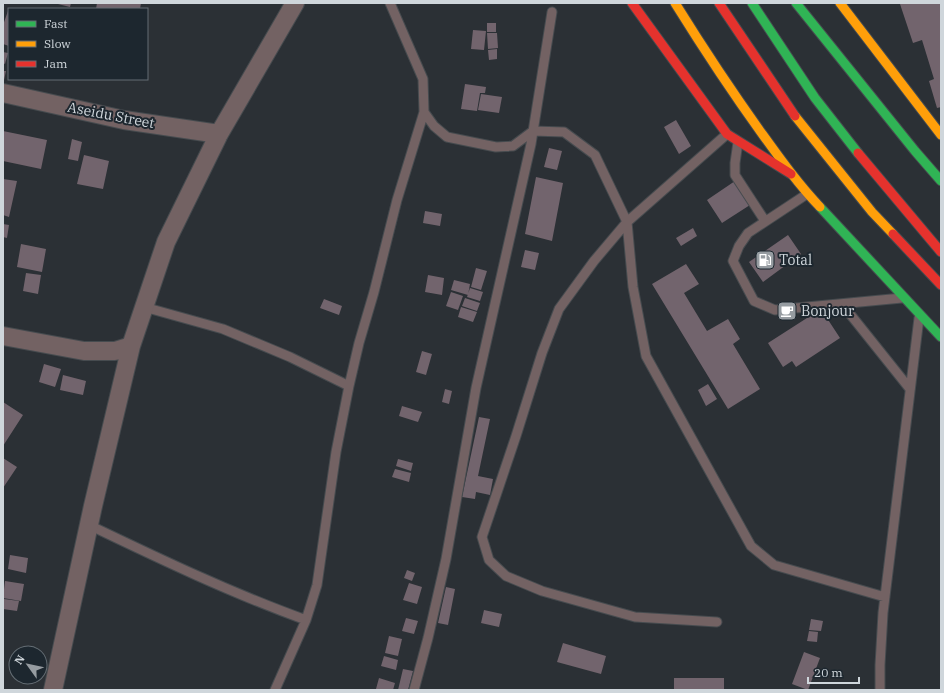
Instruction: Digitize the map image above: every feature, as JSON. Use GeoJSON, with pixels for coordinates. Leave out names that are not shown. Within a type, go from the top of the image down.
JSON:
{"type":"FeatureCollection","features":[{"type":"Feature","properties":{"kind":"main road"},"geometry":{"type":"LineString","coordinates":[[632,3],[727,134],[791,174]]}},
{"type":"Feature","properties":{"kind":"main road"},"geometry":{"type":"LineString","coordinates":[[675,3],[716,69],[791,174],[807,194],[941,337]]}},
{"type":"Feature","properties":{"kind":"main road"},"geometry":{"type":"LineString","coordinates":[[719,3],[791,111],[872,212],[941,285]]}},
{"type":"Feature","properties":{"kind":"main road"},"geometry":{"type":"LineString","coordinates":[[752,3],[794,68],[837,127],[882,184],[941,252]]}},
{"type":"Feature","properties":{"kind":"main road"},"geometry":{"type":"LineString","coordinates":[[796,3],[915,151],[941,181]]}},
{"type":"Feature","properties":{"kind":"main road"},"geometry":{"type":"LineString","coordinates":[[840,3],[941,135]]}},
{"type":"Feature","properties":{"kind":"street"},"geometry":{"type":"LineString","coordinates":[[53,690],[89,525],[131,346],[166,242],[219,134],[295,3]]}},
{"type":"Feature","properties":{"kind":"street","name":"Aseidu Street"},"geometry":{"type":"LineString","coordinates":[[3,94],[124,120],[219,134]]}},
{"type":"Feature","properties":{"kind":"street"},"geometry":{"type":"LineString","coordinates":[[3,336],[84,351],[116,351],[131,346]]}},
{"type":"Feature","properties":{"kind":"lane"},"geometry":{"type":"LineString","coordinates":[[275,690],[306,620],[317,585],[336,452],[349,386],[359,342],[374,292],[397,200],[424,112],[423,79],[390,3]]}},
{"type":"Feature","properties":{"kind":"lane"},"geometry":{"type":"LineString","coordinates":[[414,690],[428,638],[446,559],[476,388],[533,131],[552,12]]}},
{"type":"Feature","properties":{"kind":"lane"},"geometry":{"type":"LineString","coordinates":[[424,112],[434,126],[446,137],[496,148],[512,146],[533,131],[564,132],[595,155],[627,222],[633,287],[646,356],[751,546],[774,565],[885,597]]}},
{"type":"Feature","properties":{"kind":"lane"},"geometry":{"type":"LineString","coordinates":[[717,622],[635,617],[542,591],[506,576],[489,560],[482,537],[542,353],[560,309],[594,261],[627,222],[727,134]]}},
{"type":"Feature","properties":{"kind":"lane"},"geometry":{"type":"LineString","coordinates":[[738,142],[735,175],[765,222]]}},
{"type":"Feature","properties":{"kind":"lane"},"geometry":{"type":"LineString","coordinates":[[807,194],[748,233],[739,246],[733,261],[754,301],[775,310],[903,298]]}},
{"type":"Feature","properties":{"kind":"lane"},"geometry":{"type":"LineString","coordinates":[[842,304],[910,389]]}},
{"type":"Feature","properties":{"kind":"lane"},"geometry":{"type":"LineString","coordinates":[[144,307],[223,329],[290,357],[349,386]]}},
{"type":"Feature","properties":{"kind":"lane"},"geometry":{"type":"LineString","coordinates":[[880,690],[880,665],[885,597],[919,314]]}},
{"type":"Feature","properties":{"kind":"lane"},"geometry":{"type":"LineString","coordinates":[[89,525],[259,603],[306,620]]}},
{"type":"Feature","properties":{"kind":"building"},"geometry":{"type":"Polygon","coordinates":[[[54,3],[71,3],[70,7],[54,3]]]}},
{"type":"Feature","properties":{"kind":"building"},"geometry":{"type":"Polygon","coordinates":[[[97,3],[141,3],[140,8],[96,8],[97,3]]]}},
{"type":"Feature","properties":{"kind":"building"},"geometry":{"type":"Polygon","coordinates":[[[941,3],[941,107],[937,108],[929,81],[934,79],[922,40],[913,43],[900,4],[941,3]]]}},
{"type":"Feature","properties":{"kind":"building"},"geometry":{"type":"Polygon","coordinates":[[[8,11],[8,46],[3,44],[3,25],[8,11]]]}},
{"type":"Feature","properties":{"kind":"building"},"geometry":{"type":"Polygon","coordinates":[[[487,23],[496,23],[496,32],[487,32],[487,23]]]}},
{"type":"Feature","properties":{"kind":"building"},"geometry":{"type":"Polygon","coordinates":[[[473,30],[486,31],[484,50],[471,49],[473,30]]]}},
{"type":"Feature","properties":{"kind":"building"},"geometry":{"type":"Polygon","coordinates":[[[487,33],[497,33],[498,48],[488,49],[487,33]]]}},
{"type":"Feature","properties":{"kind":"building"},"geometry":{"type":"Polygon","coordinates":[[[497,49],[497,59],[489,60],[488,50],[497,49]]]}},
{"type":"Feature","properties":{"kind":"building"},"geometry":{"type":"Polygon","coordinates":[[[3,52],[8,53],[5,64],[3,63],[3,52]]]}},
{"type":"Feature","properties":{"kind":"building"},"geometry":{"type":"Polygon","coordinates":[[[3,71],[6,71],[4,80],[3,80],[3,71]]]}},
{"type":"Feature","properties":{"kind":"building"},"geometry":{"type":"Polygon","coordinates":[[[465,84],[486,87],[485,93],[480,93],[477,111],[461,109],[465,84]]]}},
{"type":"Feature","properties":{"kind":"building"},"geometry":{"type":"Polygon","coordinates":[[[481,94],[502,97],[499,113],[478,110],[481,94]]]}},
{"type":"Feature","properties":{"kind":"building"},"geometry":{"type":"Polygon","coordinates":[[[676,120],[691,146],[679,154],[664,127],[676,120]]]}},
{"type":"Feature","properties":{"kind":"building"},"geometry":{"type":"Polygon","coordinates":[[[3,131],[47,140],[41,169],[3,161],[3,131]]]}},
{"type":"Feature","properties":{"kind":"building"},"geometry":{"type":"Polygon","coordinates":[[[72,139],[82,142],[78,161],[68,159],[72,139]]]}},
{"type":"Feature","properties":{"kind":"building"},"geometry":{"type":"Polygon","coordinates":[[[549,148],[562,151],[557,170],[544,167],[549,148]]]}},
{"type":"Feature","properties":{"kind":"building"},"geometry":{"type":"Polygon","coordinates":[[[84,155],[109,161],[103,189],[77,184],[84,155]]]}},
{"type":"Feature","properties":{"kind":"building"},"geometry":{"type":"Polygon","coordinates":[[[536,177],[563,183],[552,241],[525,234],[536,177]]]}},
{"type":"Feature","properties":{"kind":"building"},"geometry":{"type":"Polygon","coordinates":[[[3,179],[17,181],[9,217],[3,215],[3,179]]]}},
{"type":"Feature","properties":{"kind":"building"},"geometry":{"type":"Polygon","coordinates":[[[735,181],[750,205],[722,223],[707,200],[735,181]]]}},
{"type":"Feature","properties":{"kind":"building"},"geometry":{"type":"Polygon","coordinates":[[[425,211],[442,214],[440,226],[423,223],[425,211]]]}},
{"type":"Feature","properties":{"kind":"building"},"geometry":{"type":"Polygon","coordinates":[[[3,224],[9,225],[7,238],[3,237],[3,224]]]}},
{"type":"Feature","properties":{"kind":"building"},"geometry":{"type":"Polygon","coordinates":[[[693,228],[697,236],[681,246],[676,238],[693,228]]]}},
{"type":"Feature","properties":{"kind":"building"},"geometry":{"type":"Polygon","coordinates":[[[788,235],[801,254],[763,282],[749,262],[788,235]]]}},
{"type":"Feature","properties":{"kind":"building"},"geometry":{"type":"Polygon","coordinates":[[[21,244],[46,249],[42,272],[17,267],[21,244]]]}},
{"type":"Feature","properties":{"kind":"building"},"geometry":{"type":"Polygon","coordinates":[[[525,250],[539,253],[535,270],[521,267],[525,250]]]}},
{"type":"Feature","properties":{"kind":"building"},"geometry":{"type":"Polygon","coordinates":[[[686,264],[699,284],[684,293],[707,331],[728,319],[740,339],[733,344],[760,389],[728,409],[652,284],[686,264]]]}},
{"type":"Feature","properties":{"kind":"building"},"geometry":{"type":"Polygon","coordinates":[[[476,268],[487,271],[481,290],[471,287],[476,268]]]}},
{"type":"Feature","properties":{"kind":"building"},"geometry":{"type":"Polygon","coordinates":[[[26,273],[41,275],[38,294],[23,291],[26,273]]]}},
{"type":"Feature","properties":{"kind":"building"},"geometry":{"type":"Polygon","coordinates":[[[428,275],[444,278],[442,295],[425,292],[428,275]]]}},
{"type":"Feature","properties":{"kind":"building"},"geometry":{"type":"Polygon","coordinates":[[[454,280],[470,284],[468,295],[451,290],[454,280]]]}},
{"type":"Feature","properties":{"kind":"building"},"geometry":{"type":"Polygon","coordinates":[[[470,288],[483,292],[480,301],[467,297],[470,288]]]}},
{"type":"Feature","properties":{"kind":"building"},"geometry":{"type":"Polygon","coordinates":[[[451,292],[463,296],[458,310],[446,306],[451,292]]]}},
{"type":"Feature","properties":{"kind":"building"},"geometry":{"type":"Polygon","coordinates":[[[465,298],[480,303],[477,311],[462,306],[465,298]]]}},
{"type":"Feature","properties":{"kind":"building"},"geometry":{"type":"Polygon","coordinates":[[[324,299],[342,306],[339,315],[320,308],[324,299]]]}},
{"type":"Feature","properties":{"kind":"building"},"geometry":{"type":"Polygon","coordinates":[[[461,307],[477,312],[473,322],[458,317],[461,307]]]}},
{"type":"Feature","properties":{"kind":"building"},"geometry":{"type":"Polygon","coordinates":[[[821,309],[840,338],[796,367],[792,361],[783,367],[768,343],[821,309]]]}},
{"type":"Feature","properties":{"kind":"building"},"geometry":{"type":"Polygon","coordinates":[[[422,351],[432,354],[426,375],[416,372],[422,351]]]}},
{"type":"Feature","properties":{"kind":"building"},"geometry":{"type":"Polygon","coordinates":[[[44,364],[61,369],[55,387],[39,382],[44,364]]]}},
{"type":"Feature","properties":{"kind":"building"},"geometry":{"type":"Polygon","coordinates":[[[63,375],[86,381],[83,395],[60,390],[63,375]]]}},
{"type":"Feature","properties":{"kind":"building"},"geometry":{"type":"Polygon","coordinates":[[[708,384],[717,399],[706,406],[698,390],[708,384]]]}},
{"type":"Feature","properties":{"kind":"building"},"geometry":{"type":"Polygon","coordinates":[[[445,389],[452,391],[449,404],[442,402],[445,389]]]}},
{"type":"Feature","properties":{"kind":"building"},"geometry":{"type":"Polygon","coordinates":[[[3,402],[23,415],[3,446],[3,402]]]}},
{"type":"Feature","properties":{"kind":"building"},"geometry":{"type":"Polygon","coordinates":[[[402,406],[422,412],[418,422],[399,416],[402,406]]]}},
{"type":"Feature","properties":{"kind":"building"},"geometry":{"type":"Polygon","coordinates":[[[479,417],[490,419],[478,476],[493,479],[490,495],[476,492],[475,499],[462,497],[479,417]]]}},
{"type":"Feature","properties":{"kind":"building"},"geometry":{"type":"Polygon","coordinates":[[[3,458],[17,467],[3,488],[3,458]]]}},
{"type":"Feature","properties":{"kind":"building"},"geometry":{"type":"Polygon","coordinates":[[[398,459],[413,463],[411,471],[396,466],[398,459]]]}},
{"type":"Feature","properties":{"kind":"building"},"geometry":{"type":"Polygon","coordinates":[[[395,469],[411,473],[409,482],[392,477],[395,469]]]}},
{"type":"Feature","properties":{"kind":"building"},"geometry":{"type":"Polygon","coordinates":[[[10,555],[28,558],[26,573],[8,569],[10,555]]]}},
{"type":"Feature","properties":{"kind":"building"},"geometry":{"type":"Polygon","coordinates":[[[407,570],[415,573],[412,581],[404,578],[407,570]]]}},
{"type":"Feature","properties":{"kind":"building"},"geometry":{"type":"Polygon","coordinates":[[[5,581],[24,584],[21,601],[3,598],[5,581]]]}},
{"type":"Feature","properties":{"kind":"building"},"geometry":{"type":"Polygon","coordinates":[[[409,583],[422,587],[417,604],[403,600],[409,583]]]}},
{"type":"Feature","properties":{"kind":"building"},"geometry":{"type":"Polygon","coordinates":[[[446,587],[455,589],[448,625],[438,623],[446,587]]]}},
{"type":"Feature","properties":{"kind":"building"},"geometry":{"type":"Polygon","coordinates":[[[4,599],[19,601],[17,611],[3,609],[4,599]]]}},
{"type":"Feature","properties":{"kind":"building"},"geometry":{"type":"Polygon","coordinates":[[[484,610],[502,614],[499,627],[481,623],[484,610]]]}},
{"type":"Feature","properties":{"kind":"building"},"geometry":{"type":"Polygon","coordinates":[[[406,618],[418,621],[414,634],[402,631],[406,618]]]}},
{"type":"Feature","properties":{"kind":"building"},"geometry":{"type":"Polygon","coordinates":[[[811,619],[823,621],[821,631],[809,630],[811,619]]]}},
{"type":"Feature","properties":{"kind":"building"},"geometry":{"type":"Polygon","coordinates":[[[809,631],[818,632],[817,642],[807,641],[809,631]]]}},
{"type":"Feature","properties":{"kind":"building"},"geometry":{"type":"Polygon","coordinates":[[[389,636],[402,639],[398,656],[385,653],[389,636]]]}},
{"type":"Feature","properties":{"kind":"building"},"geometry":{"type":"Polygon","coordinates":[[[563,643],[606,656],[601,674],[557,662],[563,643]]]}},
{"type":"Feature","properties":{"kind":"building"},"geometry":{"type":"Polygon","coordinates":[[[804,652],[820,658],[808,690],[792,684],[804,652]]]}},
{"type":"Feature","properties":{"kind":"building"},"geometry":{"type":"Polygon","coordinates":[[[384,656],[398,660],[396,670],[381,666],[384,656]]]}},
{"type":"Feature","properties":{"kind":"building"},"geometry":{"type":"Polygon","coordinates":[[[403,669],[413,671],[408,690],[398,690],[403,669]]]}},
{"type":"Feature","properties":{"kind":"building"},"geometry":{"type":"Polygon","coordinates":[[[379,678],[395,683],[393,690],[376,689],[379,678]]]}},
{"type":"Feature","properties":{"kind":"building"},"geometry":{"type":"Polygon","coordinates":[[[674,678],[724,678],[724,690],[674,690],[674,678]]]}},
{"type":"Feature","properties":{"kind":"traffic: fast"},"geometry":{"type":"LineString","coordinates":[[752,3],[815,98],[858,153]]}},
{"type":"Feature","properties":{"kind":"traffic: fast"},"geometry":{"type":"LineString","coordinates":[[796,3],[915,151],[941,181]]}},
{"type":"Feature","properties":{"kind":"traffic: fast"},"geometry":{"type":"LineString","coordinates":[[820,207],[941,337]]}},
{"type":"Feature","properties":{"kind":"traffic: slow"},"geometry":{"type":"LineString","coordinates":[[675,3],[751,119],[790,172],[820,207]]}},
{"type":"Feature","properties":{"kind":"traffic: slow"},"geometry":{"type":"LineString","coordinates":[[840,3],[941,135]]}},
{"type":"Feature","properties":{"kind":"traffic: slow"},"geometry":{"type":"LineString","coordinates":[[795,116],[872,212],[893,234]]}},
{"type":"Feature","properties":{"kind":"traffic: jam"},"geometry":{"type":"LineString","coordinates":[[632,3],[727,134],[791,174]]}},
{"type":"Feature","properties":{"kind":"traffic: jam"},"geometry":{"type":"LineString","coordinates":[[719,3],[795,116]]}},
{"type":"Feature","properties":{"kind":"traffic: jam"},"geometry":{"type":"LineString","coordinates":[[858,153],[941,252]]}},
{"type":"Feature","properties":{"kind":"traffic: jam"},"geometry":{"type":"LineString","coordinates":[[893,234],[941,285]]}},
{"type":"Feature","properties":{"kind":"place","name":"Total"},"geometry":{"type":"Point","coordinates":[765,260]}},
{"type":"Feature","properties":{"kind":"place","name":"Bonjour"},"geometry":{"type":"Point","coordinates":[787,311]}}]}
